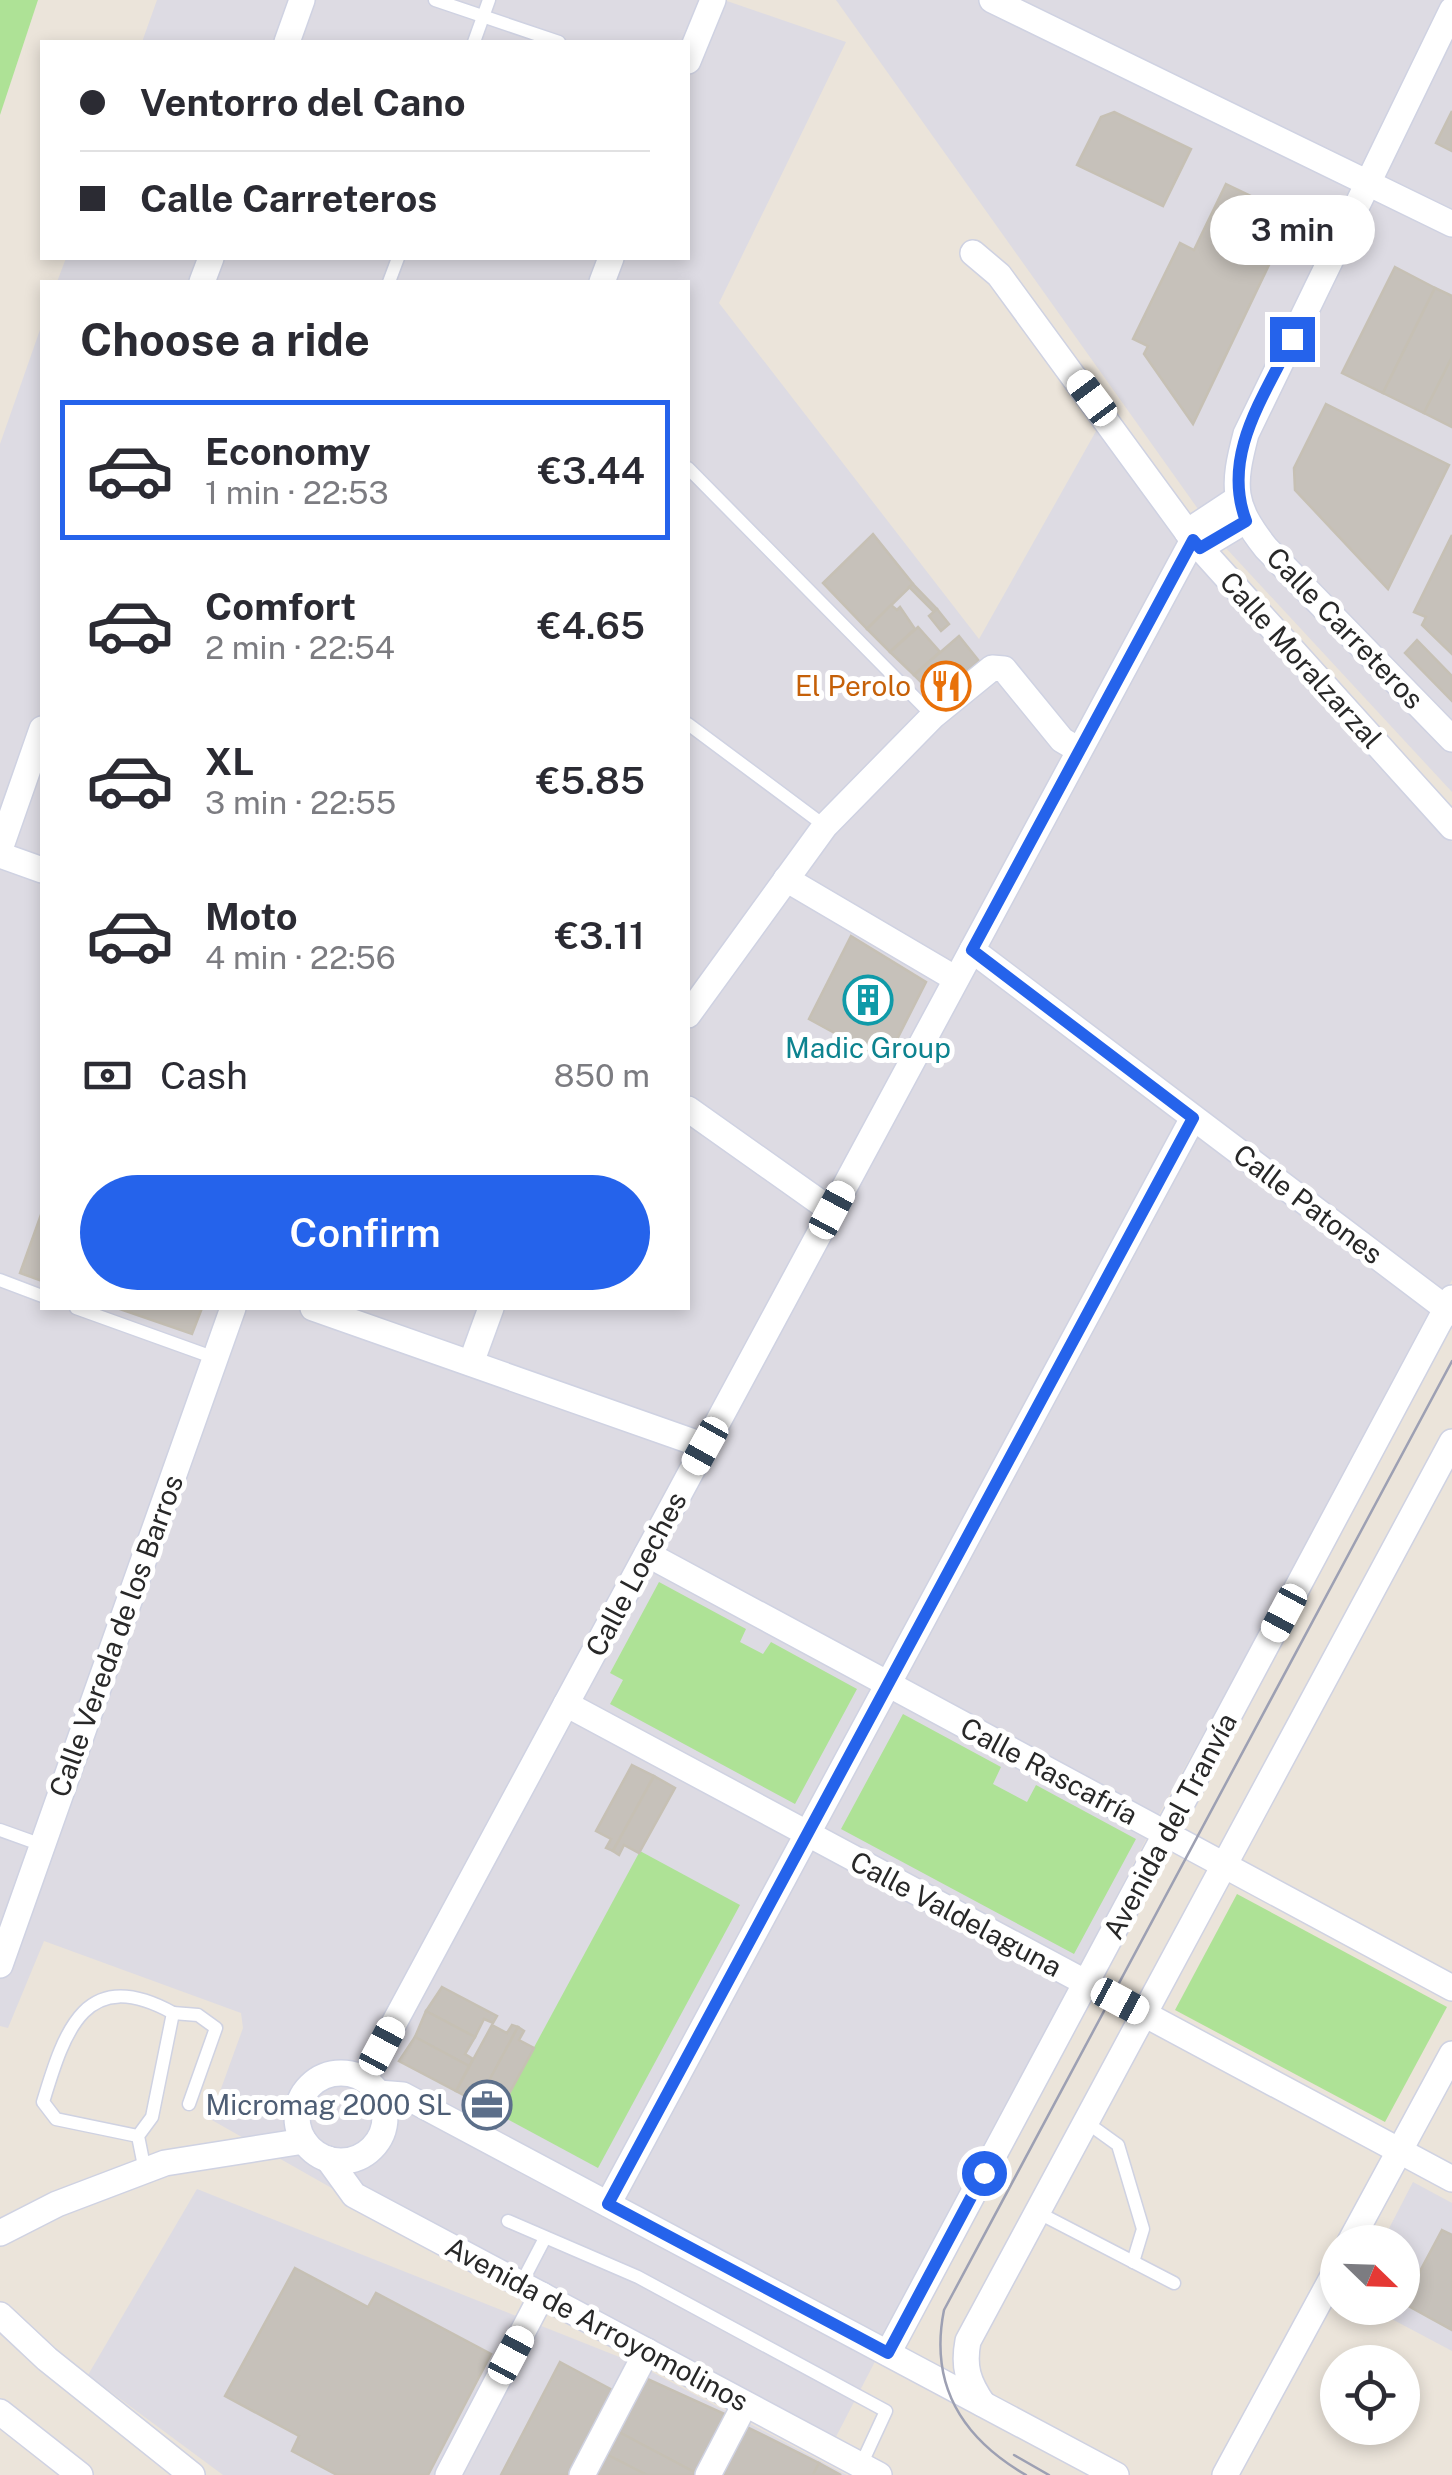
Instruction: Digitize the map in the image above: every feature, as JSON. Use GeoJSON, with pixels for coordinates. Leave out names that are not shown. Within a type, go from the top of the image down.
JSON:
{"type":"FeatureCollection","features":[{"type":"Feature","properties":{"kind":"street"},"geometry":{"type":"LineString","coordinates":[[288,40],[302,0]]}},
{"type":"Feature","properties":{"kind":"street"},"geometry":{"type":"LineString","coordinates":[[690,55],[713,0]]}},
{"type":"Feature","properties":{"kind":"street"},"geometry":{"type":"LineString","coordinates":[[992,0],[1452,224]]}},
{"type":"Feature","properties":{"kind":"street"},"geometry":{"type":"LineString","coordinates":[[1193,540],[1241,510],[1234,477],[1246,434],[1452,10]]}},
{"type":"Feature","properties":{"kind":"street","name":"Calle Moralzarzal"},"geometry":{"type":"LineString","coordinates":[[973,253],[999,275],[1193,540],[1452,827]]}},
{"type":"Feature","properties":{"kind":"street","name":"Calle Carreteros"},"geometry":{"type":"LineString","coordinates":[[1241,510],[1266,548],[1452,739]]}},
{"type":"Feature","properties":{"kind":"street","name":"Calle Loeches"},"geometry":{"type":"LineString","coordinates":[[371,2086],[566,1704],[1193,540]]}},
{"type":"Feature","properties":{"kind":"street"},"geometry":{"type":"LineString","coordinates":[[690,1011],[825,826],[932,716],[992,668],[1004,668],[1062,740],[1079,750]]}},
{"type":"Feature","properties":{"kind":"street"},"geometry":{"type":"LineString","coordinates":[[40,736],[0,852],[40,869]]}},
{"type":"Feature","properties":{"kind":"street"},"geometry":{"type":"LineString","coordinates":[[786,879],[956,978]]}},
{"type":"Feature","properties":{"kind":"street","name":"Calle Patones"},"geometry":{"type":"LineString","coordinates":[[972,950],[1450,1307]]}},
{"type":"Feature","properties":{"kind":"street"},"geometry":{"type":"LineString","coordinates":[[690,1111],[832,1210]]}},
{"type":"Feature","properties":{"kind":"street"},"geometry":{"type":"LineString","coordinates":[[608,2204],[1193,1118]]}},
{"type":"Feature","properties":{"kind":"street","name":"Avenida del Tranvía"},"geometry":{"type":"LineString","coordinates":[[888,2353],[1450,1307]]}},
{"type":"Feature","properties":{"kind":"street","name":"Calle Vereda de los Barros"},"geometry":{"type":"LineString","coordinates":[[0,1965],[232,1310]]}},
{"type":"Feature","properties":{"kind":"street"},"geometry":{"type":"LineString","coordinates":[[319,1310],[705,1446]]}},
{"type":"Feature","properties":{"kind":"street"},"geometry":{"type":"LineString","coordinates":[[472,1363],[490,1310]]}},
{"type":"Feature","properties":{"kind":"street"},"geometry":{"type":"LineString","coordinates":[[983,2404],[968,2381],[964,2360],[968,2341],[1452,1442]]}},
{"type":"Feature","properties":{"kind":"street","name":"Calle Rascafría"},"geometry":{"type":"LineString","coordinates":[[647,1554],[1452,1988]]}},
{"type":"Feature","properties":{"kind":"street","name":"Calle Valdelaguna"},"geometry":{"type":"LineString","coordinates":[[566,1704],[1452,2180]]}},
{"type":"Feature","properties":{"kind":"street"},"geometry":{"type":"LineString","coordinates":[[1359,2225],[1452,2054]]}},
{"type":"Feature","properties":{"kind":"street"},"geometry":{"type":"LineString","coordinates":[[371,2086],[384,2119],[376,2143],[354,2158],[328,2159],[304,2141],[297,2112],[309,2086],[336,2072],[402,2095],[1116,2475]]}},
{"type":"Feature","properties":{"kind":"street"},"geometry":{"type":"LineString","coordinates":[[0,2233],[58,2204],[145,2170],[250,2146],[304,2141]]}},
{"type":"Feature","properties":{"kind":"street","name":"Avenida de Arroyomolinos"},"geometry":{"type":"LineString","coordinates":[[328,2159],[354,2194],[870,2470]]}},
{"type":"Feature","properties":{"kind":"street"},"geometry":{"type":"LineString","coordinates":[[448,2475],[531,2289]]}},
{"type":"Feature","properties":{"kind":"street"},"geometry":{"type":"LineString","coordinates":[[1225,2475],[1320,2299]]}},
{"type":"Feature","properties":{"kind":"street"},"geometry":{"type":"LineString","coordinates":[[0,2315],[47,2359],[192,2475]]}},
{"type":"Feature","properties":{"kind":"street"},"geometry":{"type":"LineString","coordinates":[[582,2475],[647,2351]]}},
{"type":"Feature","properties":{"kind":"street"},"geometry":{"type":"LineString","coordinates":[[708,2475],[745,2404]]}},
{"type":"Feature","properties":{"kind":"street"},"geometry":{"type":"LineString","coordinates":[[0,2412],[80,2475]]}},
{"type":"Feature","properties":{"kind":"lane"},"geometry":{"type":"LineString","coordinates":[[435,0],[554,40]]}},
{"type":"Feature","properties":{"kind":"lane"},"geometry":{"type":"LineString","coordinates":[[475,40],[488,0]]}},
{"type":"Feature","properties":{"kind":"lane"},"geometry":{"type":"LineString","coordinates":[[690,470],[932,716]]}},
{"type":"Feature","properties":{"kind":"lane"},"geometry":{"type":"LineString","coordinates":[[690,725],[825,826]]}},
{"type":"Feature","properties":{"kind":"lane"},"geometry":{"type":"LineString","coordinates":[[0,1280],[40,1295]]}},
{"type":"Feature","properties":{"kind":"lane"},"geometry":{"type":"LineString","coordinates":[[82,1310],[215,1358]]}},
{"type":"Feature","properties":{"kind":"lane"},"geometry":{"type":"LineString","coordinates":[[0,1830],[42,1845]]}},
{"type":"Feature","properties":{"kind":"lane"},"geometry":{"type":"LineString","coordinates":[[138,2136],[56,2119],[43,2102],[62,2042],[86,2007],[107,1994],[138,1998],[173,2012],[198,2015],[216,2028],[190,2104]]}},
{"type":"Feature","properties":{"kind":"lane"},"geometry":{"type":"LineString","coordinates":[[145,2170],[138,2136],[152,2117],[173,2012]]}},
{"type":"Feature","properties":{"kind":"lane"},"geometry":{"type":"LineString","coordinates":[[1086,2122],[1118,2145],[1143,2228],[1133,2262]]}},
{"type":"Feature","properties":{"kind":"lane"},"geometry":{"type":"LineString","coordinates":[[1037,2212],[1174,2283]]}},
{"type":"Feature","properties":{"kind":"lane"},"geometry":{"type":"LineString","coordinates":[[508,2220],[638,2276],[886,2411],[870,2470]]}},
{"type":"Feature","properties":{"kind":"lane"},"geometry":{"type":"LineString","coordinates":[[531,2289],[545,2238]]}},
{"type":"Feature","properties":{"kind":"shaded area"},"geometry":{"type":"Polygon","coordinates":[[[157,0],[724,0],[846,42],[719,303],[979,639],[1100,424],[1191,557],[1452,842],[1452,1280],[1158,1816],[826,2456],[515,2292],[210,2119],[243,2028],[241,2013],[44,1941],[8,2028],[0,2026],[0,444],[40,330],[40,1310],[690,1310],[690,280],[58,280],[65,260],[690,260],[690,40],[143,40],[157,0]]]}},
{"type":"Feature","properties":{"kind":"shaded area"},"geometry":{"type":"Polygon","coordinates":[[[836,0],[1452,0],[1452,792],[1225,547],[836,0]]]}},
{"type":"Feature","properties":{"kind":"shaded area"},"geometry":{"type":"Polygon","coordinates":[[[1413,2182],[1452,2203],[1452,2351],[1403,2325],[1420,2325],[1420,2225],[1391,2225],[1413,2182]]]}},
{"type":"Feature","properties":{"kind":"shaded area"},"geometry":{"type":"Polygon","coordinates":[[[197,2189],[637,2364],[847,2475],[223,2475],[88,2375],[197,2189]]]}},
{"type":"Feature","properties":{"kind":"green space"},"geometry":{"type":"Polygon","coordinates":[[[0,0],[38,0],[0,115],[0,0]]]}},
{"type":"Feature","properties":{"kind":"green space"},"geometry":{"type":"Polygon","coordinates":[[[659,1582],[746,1629],[740,1642],[763,1654],[771,1642],[857,1689],[795,1804],[610,1704],[623,1680],[610,1673],[659,1582]]]}},
{"type":"Feature","properties":{"kind":"green space"},"geometry":{"type":"Polygon","coordinates":[[[903,1714],[1001,1767],[993,1784],[1027,1802],[1036,1785],[1136,1839],[1074,1954],[841,1829],[903,1714]]]}},
{"type":"Feature","properties":{"kind":"green space"},"geometry":{"type":"Polygon","coordinates":[[[640,1851],[740,1905],[598,2168],[498,2114],[640,1851]]]}},
{"type":"Feature","properties":{"kind":"green space"},"geometry":{"type":"Polygon","coordinates":[[[1237,1894],[1447,2007],[1385,2122],[1175,2010],[1237,1894]]]}},
{"type":"Feature","properties":{"kind":"building"},"geometry":{"type":"Polygon","coordinates":[[[1452,111],[1452,151],[1436,143],[1452,111]]]}},
{"type":"Feature","properties":{"kind":"building"},"geometry":{"type":"Polygon","coordinates":[[[1114,112],[1191,149],[1163,206],[1077,165],[1101,117],[1114,112]]]}},
{"type":"Feature","properties":{"kind":"building"},"geometry":{"type":"Polygon","coordinates":[[[1226,184],[1261,201],[1258,209],[1262,220],[1272,217],[1268,204],[1282,222],[1281,241],[1276,229],[1266,232],[1277,248],[1193,424],[1144,354],[1148,346],[1133,339],[1180,243],[1194,250],[1226,184]],[[1233,209],[1223,225],[1220,243],[1244,258],[1255,238],[1248,215],[1243,224],[1236,220],[1241,211],[1233,209]]]}},
{"type":"Feature","properties":{"kind":"building"},"geometry":{"type":"Polygon","coordinates":[[[1395,267],[1435,288],[1383,393],[1342,373],[1395,267]]]}},
{"type":"Feature","properties":{"kind":"building"},"geometry":{"type":"Polygon","coordinates":[[[1435,288],[1452,296],[1452,357],[1424,413],[1383,393],[1435,288]]]}},
{"type":"Feature","properties":{"kind":"building"},"geometry":{"type":"Polygon","coordinates":[[[1452,357],[1452,427],[1424,413],[1452,357]]]}},
{"type":"Feature","properties":{"kind":"building"},"geometry":{"type":"Polygon","coordinates":[[[1326,404],[1449,465],[1388,589],[1295,490],[1294,468],[1326,404]]]}},
{"type":"Feature","properties":{"kind":"building"},"geometry":{"type":"Polygon","coordinates":[[[873,534],[913,584],[867,629],[823,583],[873,534]]]}},
{"type":"Feature","properties":{"kind":"building"},"geometry":{"type":"Polygon","coordinates":[[[1452,535],[1452,654],[1422,625],[1426,617],[1414,612],[1452,535]]]}},
{"type":"Feature","properties":{"kind":"building"},"geometry":{"type":"Polygon","coordinates":[[[913,584],[937,609],[934,612],[909,587],[913,584]]]}},
{"type":"Feature","properties":{"kind":"building"},"geometry":{"type":"Polygon","coordinates":[[[891,605],[897,610],[900,607],[915,629],[890,652],[867,629],[891,605]]]}},
{"type":"Feature","properties":{"kind":"building"},"geometry":{"type":"Polygon","coordinates":[[[937,609],[949,624],[941,631],[929,616],[937,609]]]}},
{"type":"Feature","properties":{"kind":"building"},"geometry":{"type":"Polygon","coordinates":[[[918,627],[940,652],[914,675],[890,652],[918,627]]]}},
{"type":"Feature","properties":{"kind":"building"},"geometry":{"type":"Polygon","coordinates":[[[959,636],[979,661],[937,698],[914,675],[959,636]]]}},
{"type":"Feature","properties":{"kind":"building"},"geometry":{"type":"Polygon","coordinates":[[[1417,640],[1452,676],[1452,701],[1405,653],[1417,640]]]}},
{"type":"Feature","properties":{"kind":"building","name":"Madic Group"},"geometry":{"type":"Polygon","coordinates":[[[851,936],[926,982],[886,1061],[809,1019],[851,936]]]}},
{"type":"Feature","properties":{"kind":"building"},"geometry":{"type":"Polygon","coordinates":[[[40,1218],[40,1280],[20,1273],[40,1218]]]}},
{"type":"Feature","properties":{"kind":"building"},"geometry":{"type":"Polygon","coordinates":[[[123,1310],[201,1310],[192,1334],[123,1310]]]}},
{"type":"Feature","properties":{"kind":"building"},"geometry":{"type":"Polygon","coordinates":[[[632,1765],[654,1776],[613,1851],[606,1848],[611,1839],[596,1831],[632,1765]]]}},
{"type":"Feature","properties":{"kind":"building"},"geometry":{"type":"Polygon","coordinates":[[[654,1776],[675,1788],[639,1853],[624,1845],[619,1855],[613,1851],[654,1776]]]}},
{"type":"Feature","properties":{"kind":"building"},"geometry":{"type":"Polygon","coordinates":[[[442,1987],[497,2016],[493,2023],[484,2019],[475,2037],[426,2011],[442,1987]]]}},
{"type":"Feature","properties":{"kind":"building"},"geometry":{"type":"Polygon","coordinates":[[[426,2011],[475,2037],[465,2054],[473,2059],[469,2066],[415,2037],[426,2011]]]}},
{"type":"Feature","properties":{"kind":"building"},"geometry":{"type":"Polygon","coordinates":[[[492,2025],[507,2033],[512,2025],[518,2027],[478,2101],[473,2100],[456,2091],[492,2025]]]}},
{"type":"Feature","properties":{"kind":"building"},"geometry":{"type":"Polygon","coordinates":[[[518,2027],[524,2031],[519,2040],[534,2048],[498,2114],[478,2101],[518,2027]]]}},
{"type":"Feature","properties":{"kind":"building"},"geometry":{"type":"Polygon","coordinates":[[[415,2037],[469,2066],[456,2091],[399,2061],[415,2037]]]}},
{"type":"Feature","properties":{"kind":"building"},"geometry":{"type":"Polygon","coordinates":[[[1442,2230],[1452,2235],[1452,2330],[1420,2312],[1420,2271],[1442,2230]]]}},
{"type":"Feature","properties":{"kind":"building"},"geometry":{"type":"Polygon","coordinates":[[[295,2268],[368,2307],[376,2293],[491,2354],[428,2475],[337,2475],[292,2451],[299,2436],[225,2396],[295,2268]]]}},
{"type":"Feature","properties":{"kind":"building"},"geometry":{"type":"Polygon","coordinates":[[[560,2362],[616,2392],[573,2475],[501,2475],[560,2362]]]}},
{"type":"Feature","properties":{"kind":"building"},"geometry":{"type":"Polygon","coordinates":[[[643,2377],[727,2415],[696,2473],[615,2430],[643,2377]]]}},
{"type":"Feature","properties":{"kind":"building"},"geometry":{"type":"Polygon","coordinates":[[[745,2426],[819,2463],[813,2475],[718,2475],[745,2426]]]}},
{"type":"Feature","properties":{"kind":"building"},"geometry":{"type":"Polygon","coordinates":[[[615,2430],[695,2475],[647,2475],[604,2453],[615,2430]]]}},
{"type":"Feature","properties":{"kind":"building"},"geometry":{"type":"Polygon","coordinates":[[[604,2453],[647,2475],[592,2475],[604,2453]]]}},
{"type":"Feature","properties":{"kind":"building"},"geometry":{"type":"Polygon","coordinates":[[[819,2463],[841,2475],[813,2475],[819,2463]]]}},
{"type":"Feature","properties":{"kind":"tram line"},"geometry":{"type":"LineString","coordinates":[[1026,2475],[984,2444],[955,2407],[941,2362],[944,2310],[1452,1361]]}},
{"type":"Feature","properties":{"kind":"tram line"},"geometry":{"type":"LineString","coordinates":[[1014,2455],[1049,2475]]}},
{"type":"Feature","properties":{"kind":"place","name":"El Perolo"},"geometry":{"type":"Point","coordinates":[946,686]}},
{"type":"Feature","properties":{"kind":"place","name":"Madic Group"},"geometry":{"type":"Point","coordinates":[868,1000]}},
{"type":"Feature","properties":{"kind":"place","name":"Micromag 2000 SL"},"geometry":{"type":"Point","coordinates":[487,2105]}},
{"type":"Feature","properties":{"kind":"route"},"geometry":{"type":"LineString","coordinates":[[984,2173],[888,2353],[608,2204],[1193,1118],[972,950],[1193,540],[1200,548],[1246,521],[1234,477],[1246,434],[1292,339]]}}]}
